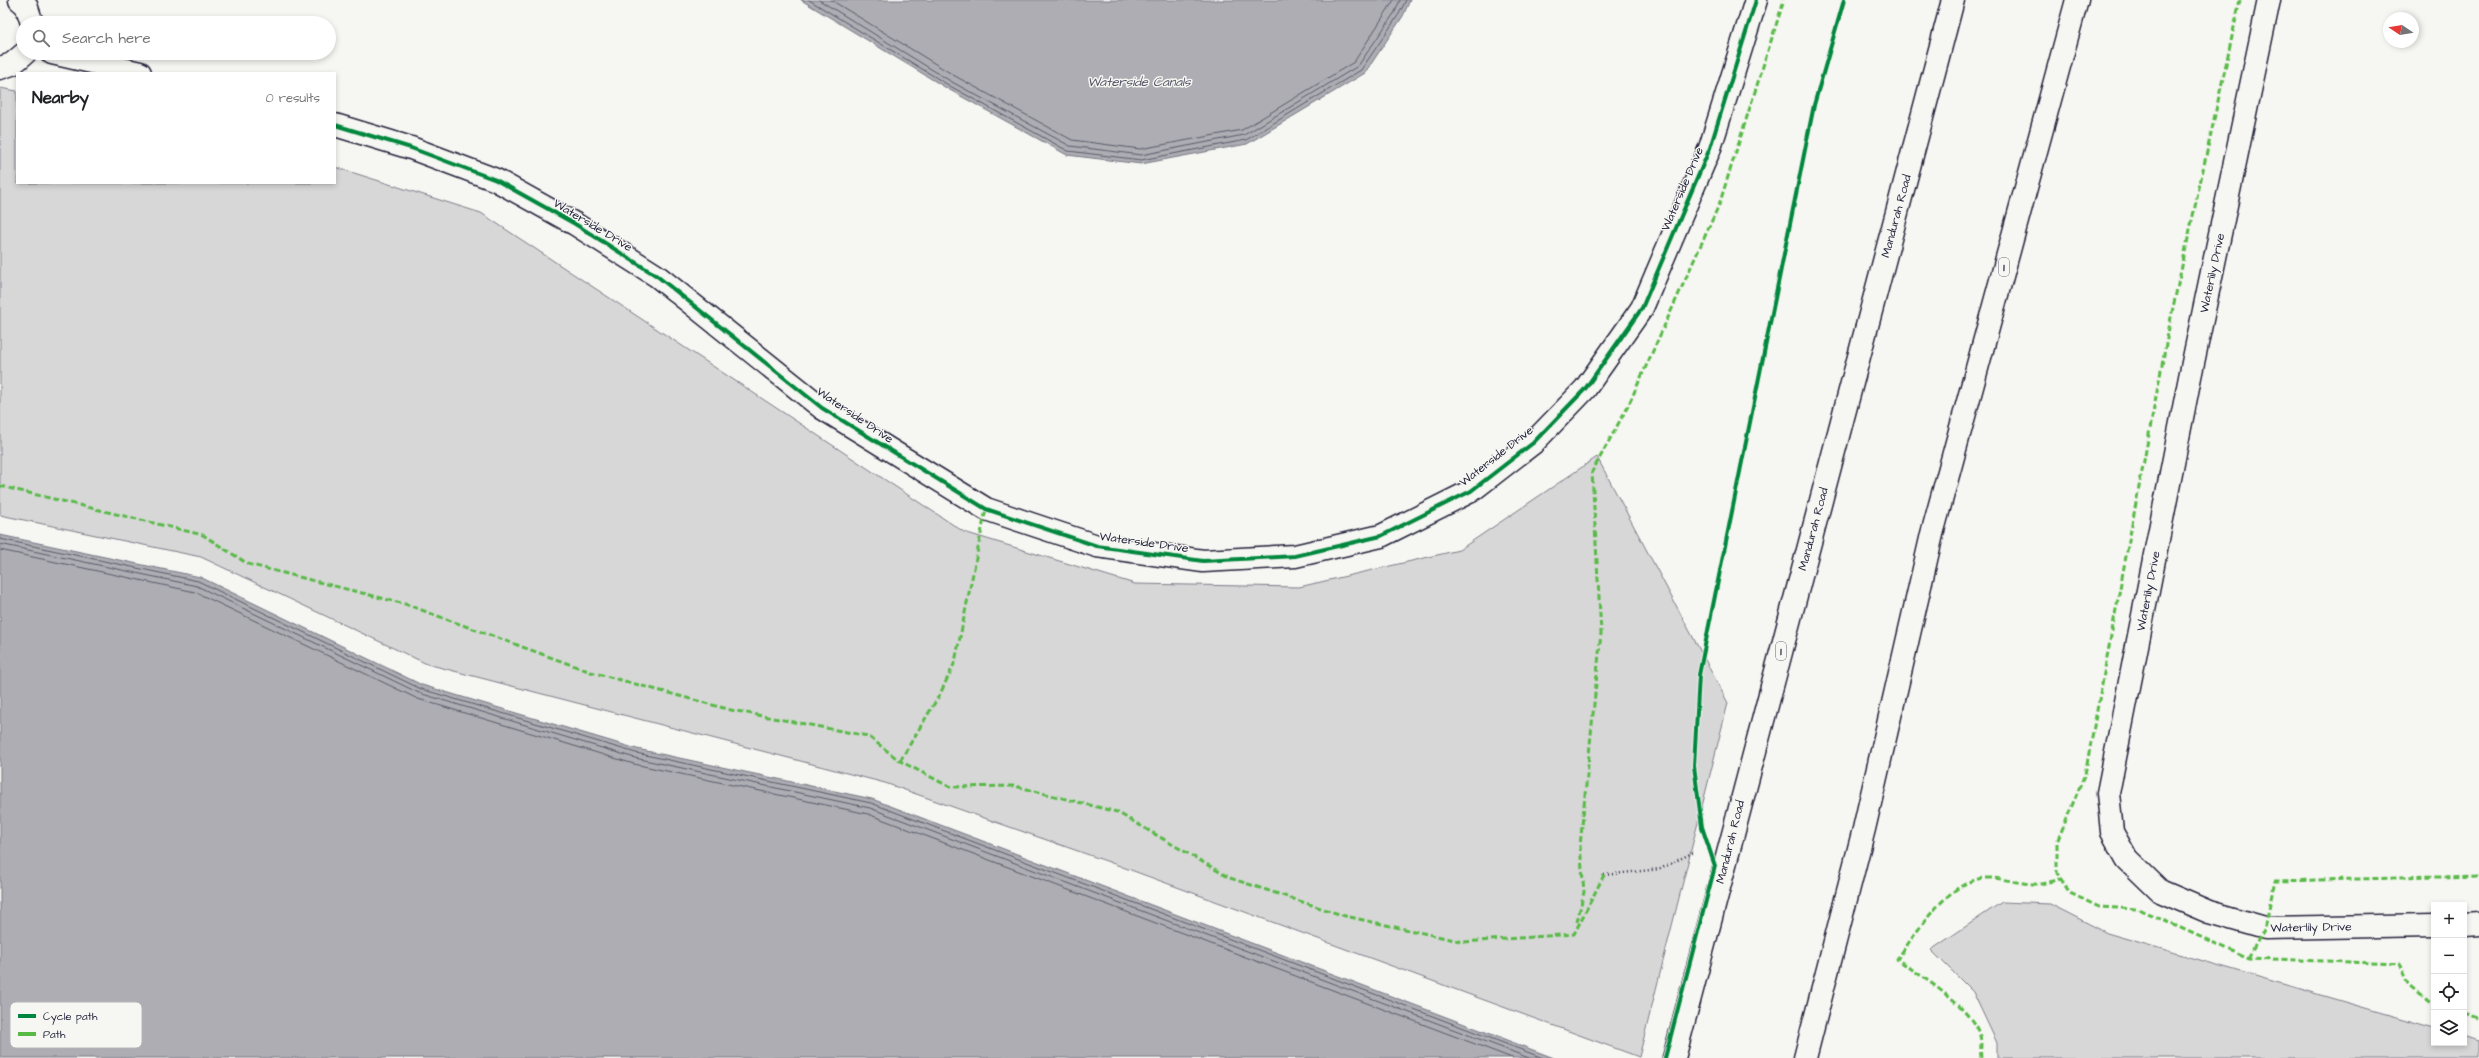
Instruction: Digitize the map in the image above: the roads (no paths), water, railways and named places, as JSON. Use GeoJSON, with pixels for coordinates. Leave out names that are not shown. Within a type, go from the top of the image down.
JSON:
{"type":"FeatureCollection","features":[{"type":"Feature","properties":{"kind":"main road"},"geometry":{"type":"LineString","coordinates":[[20,0],[26,5],[30,16]]}},
{"type":"Feature","properties":{"kind":"main road","name":"Waterside Drive"},"geometry":{"type":"LineString","coordinates":[[336,126],[411,148],[496,180],[575,224],[657,276],[822,408],[986,509],[1097,546],[1203,561],[1295,556],[1381,536],[1471,491],[1533,442],[1585,389],[1642,308],[1710,148],[1756,0]]}},
{"type":"Feature","properties":{"kind":"main road","name":"Mandurah Road"},"geometry":{"type":"LineString","coordinates":[[1674,1058],[1740,801],[1953,0]]}},
{"type":"Feature","properties":{"kind":"main road","name":"1"},"geometry":{"type":"LineString","coordinates":[[1805,1058],[1864,829],[1932,534],[2077,0]]}},
{"type":"Feature","properties":{"kind":"main road","name":"Waterlily Drive"},"geometry":{"type":"LineString","coordinates":[[2269,0],[2189,384],[2108,793],[2112,832],[2127,859],[2160,891],[2209,912],[2266,928],[2431,925]]}},
{"type":"Feature","properties":{"kind":"main road"},"geometry":{"type":"LineString","coordinates":[[0,68],[12,64],[17,60]]}},
{"type":"Feature","properties":{"kind":"main road"},"geometry":{"type":"LineString","coordinates":[[83,60],[136,72]]}},
{"type":"Feature","properties":{"kind":"main road"},"geometry":{"type":"LineString","coordinates":[[2467,925],[2479,924]]}},
{"type":"Feature","properties":{"kind":"water","name":"Waterside Canals"},"geometry":{"type":"Polygon","coordinates":[[[801,0],[1410,0],[1403,16],[1365,73],[1247,144],[1141,164],[1067,155],[948,89],[801,0]]]}},
{"type":"Feature","properties":{"kind":"water"},"geometry":{"type":"Polygon","coordinates":[[[0,535],[200,577],[422,685],[637,749],[872,799],[1554,1058],[0,1058],[0,535]]]}}]}
